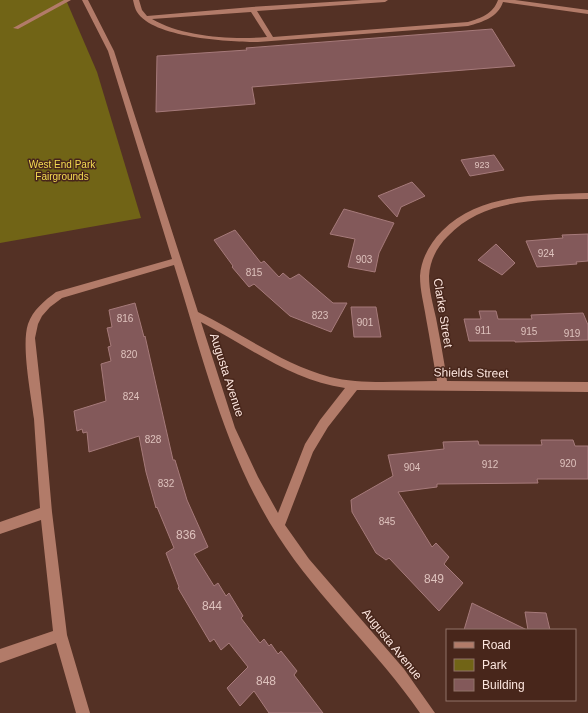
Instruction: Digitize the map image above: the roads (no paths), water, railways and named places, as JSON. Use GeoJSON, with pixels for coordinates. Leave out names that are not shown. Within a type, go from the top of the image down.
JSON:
{"type":"FeatureCollection","features":[{"type":"Feature","properties":{"kind":"street"},"geometry":{"type":"LineString","coordinates":[[16,28],[68,0]]}},
{"type":"Feature","properties":{"kind":"street","name":"Augusta Avenue"},"geometry":{"type":"LineString","coordinates":[[85,0],[111,51],[230,428],[250,474],[279,526],[305,563],[359,624],[416,694],[428,713]]}},
{"type":"Feature","properties":{"kind":"street"},"geometry":{"type":"LineString","coordinates":[[136,0],[139,11],[146,18],[166,28],[205,38],[245,41],[468,24],[487,18],[495,12],[501,0],[588,12]]}},
{"type":"Feature","properties":{"kind":"street"},"geometry":{"type":"LineString","coordinates":[[146,18],[385,0]]}},
{"type":"Feature","properties":{"kind":"street"},"geometry":{"type":"LineString","coordinates":[[252,9],[270,39]]}},
{"type":"Feature","properties":{"kind":"street","name":"Clarke Street"},"geometry":{"type":"LineString","coordinates":[[443,386],[425,275],[428,258],[434,246],[445,232],[459,220],[496,204],[512,201],[588,196]]}},
{"type":"Feature","properties":{"kind":"street"},"geometry":{"type":"LineString","coordinates":[[83,713],[60,635],[46,512],[39,420],[30,338],[33,324],[39,313],[58,295],[177,261]]}},
{"type":"Feature","properties":{"kind":"street","name":"Shields Street"},"geometry":{"type":"LineString","coordinates":[[194,314],[215,324],[251,346],[286,364],[329,381],[354,385],[588,387]]}},
{"type":"Feature","properties":{"kind":"street"},"geometry":{"type":"LineString","coordinates":[[279,526],[295,480],[310,448],[332,412],[354,385]]}},
{"type":"Feature","properties":{"kind":"street"},"geometry":{"type":"LineString","coordinates":[[0,528],[46,512]]}},
{"type":"Feature","properties":{"kind":"street"},"geometry":{"type":"LineString","coordinates":[[0,656],[60,635]]}},
{"type":"Feature","properties":{"kind":"park label","name":"West End Park Fairgrounds"},"geometry":{"type":"Point","coordinates":[62,170]}}]}
